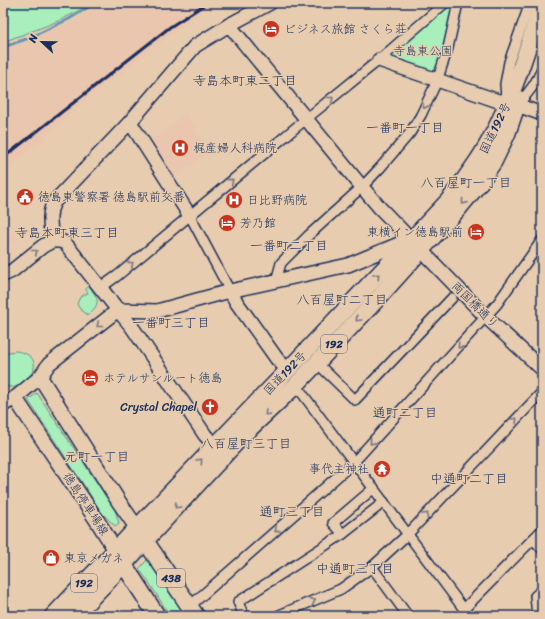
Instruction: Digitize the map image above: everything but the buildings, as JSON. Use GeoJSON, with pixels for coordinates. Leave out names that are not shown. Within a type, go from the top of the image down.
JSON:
{"type":"FeatureCollection","features":[{"type":"Feature","properties":{"kind":"highway","name":"国道192号"},"geometry":{"type":"LineString","coordinates":[[74,616],[124,564],[141,535],[215,446],[288,370],[416,245],[459,208],[478,185],[494,161],[507,134],[519,74],[542,4]]}},
{"type":"Feature","properties":{"kind":"highway","name":"国道192号"},"geometry":{"type":"LineString","coordinates":[[512,104],[542,31]]}},
{"type":"Feature","properties":{"kind":"highway","name":"国道192号"},"geometry":{"type":"LineString","coordinates":[[53,616],[116,550],[141,535],[296,385],[416,245]]}},
{"type":"Feature","properties":{"kind":"highway","name":"438"},"geometry":{"type":"LineString","coordinates":[[141,535],[193,611]]}},
{"type":"Feature","properties":{"kind":"highway","name":"438"},"geometry":{"type":"LineString","coordinates":[[116,550],[158,616]]}},
{"type":"Feature","properties":{"kind":"main road"},"geometry":{"type":"LineString","coordinates":[[40,377],[141,535]]}},
{"type":"Feature","properties":{"kind":"main road","name":"徳島停車場線"},"geometry":{"type":"LineString","coordinates":[[9,401],[98,522],[116,550]]}},
{"type":"Feature","properties":{"kind":"street"},"geometry":{"type":"LineString","coordinates":[[52,241],[50,212],[54,202],[130,122],[195,46],[229,25],[270,3]]}},
{"type":"Feature","properties":{"kind":"street"},"geometry":{"type":"LineString","coordinates":[[100,288],[117,276],[379,60],[445,3]]}},
{"type":"Feature","properties":{"kind":"street"},"geometry":{"type":"LineString","coordinates":[[276,281],[281,263],[308,235],[362,187],[410,133],[421,115],[437,81],[448,48],[458,3]]}},
{"type":"Feature","properties":{"kind":"street"},"geometry":{"type":"LineString","coordinates":[[512,104],[505,84],[509,62],[530,3]]}},
{"type":"Feature","properties":{"kind":"street","name":"両国橋通り"},"geometry":{"type":"LineString","coordinates":[[229,25],[380,208],[486,317],[542,369]]}},
{"type":"Feature","properties":{"kind":"street"},"geometry":{"type":"LineString","coordinates":[[379,60],[437,81],[542,114]]}},
{"type":"Feature","properties":{"kind":"street"},"geometry":{"type":"LineString","coordinates":[[512,104],[534,86],[542,68]]}},
{"type":"Feature","properties":{"kind":"street"},"geometry":{"type":"LineString","coordinates":[[130,122],[190,216],[237,303],[277,359],[288,370]]}},
{"type":"Feature","properties":{"kind":"street"},"geometry":{"type":"LineString","coordinates":[[193,611],[354,462],[486,317],[497,304],[542,240]]}},
{"type":"Feature","properties":{"kind":"street"},"geometry":{"type":"LineString","coordinates":[[3,275],[12,271],[43,246],[52,241],[60,241],[65,243],[132,327],[205,435],[215,446]]}},
{"type":"Feature","properties":{"kind":"street"},"geometry":{"type":"LineString","coordinates":[[9,401],[40,377],[49,364],[118,310],[157,310],[230,291],[348,265],[416,245]]}},
{"type":"Feature","properties":{"kind":"street"},"geometry":{"type":"LineString","coordinates":[[316,363],[355,400],[452,298]]}},
{"type":"Feature","properties":{"kind":"street"},"geometry":{"type":"LineString","coordinates":[[296,385],[467,613],[542,530]]}},
{"type":"Feature","properties":{"kind":"street"},"geometry":{"type":"LineString","coordinates":[[277,616],[341,589],[372,567],[408,534],[542,392]]}},
{"type":"Feature","properties":{"kind":"street"},"geometry":{"type":"LineString","coordinates":[[343,534],[333,523],[374,488]]}},
{"type":"Feature","properties":{"kind":"street"},"geometry":{"type":"LineString","coordinates":[[244,616],[238,602],[343,534],[384,502]]}},
{"type":"Feature","properties":{"kind":"street"},"geometry":{"type":"LineString","coordinates":[[533,539],[542,549]]}},
{"type":"Feature","properties":{"kind":"street"},"geometry":{"type":"LineString","coordinates":[[372,567],[408,616]]}},
{"type":"Feature","properties":{"kind":"street"},"geometry":{"type":"LineString","coordinates":[[537,616],[535,596],[542,590]]}},
{"type":"Feature","properties":{"kind":"shaded area"},"geometry":{"type":"Polygon","coordinates":[[[100,3],[214,3],[180,27],[120,74],[118,73],[45,136],[46,138],[3,172],[3,49],[72,22],[100,3]]]}},
{"type":"Feature","properties":{"kind":"shaded area","name":"梶産婦人科病院"},"geometry":{"type":"Polygon","coordinates":[[[186,114],[211,153],[172,178],[148,143],[186,114]]]}},
{"type":"Feature","properties":{"kind":"shaded area"},"geometry":{"type":"Polygon","coordinates":[[[3,220],[18,238],[3,251],[3,220]]]}},
{"type":"Feature","properties":{"kind":"green space"},"geometry":{"type":"Polygon","coordinates":[[[3,3],[90,3],[70,15],[37,30],[3,42],[3,3]]]}},
{"type":"Feature","properties":{"kind":"green space","name":"寺島東公園"},"geometry":{"type":"Polygon","coordinates":[[[450,3],[452,3],[453,6],[439,65],[432,74],[392,59],[394,52],[450,3]]]}},
{"type":"Feature","properties":{"kind":"green space"},"geometry":{"type":"Polygon","coordinates":[[[89,286],[97,298],[97,304],[88,315],[80,309],[77,304],[80,297],[88,293],[86,289],[89,286]]]}},
{"type":"Feature","properties":{"kind":"green space"},"geometry":{"type":"Polygon","coordinates":[[[16,351],[28,355],[34,363],[34,367],[29,377],[18,386],[4,386],[3,356],[9,352],[16,351]]]}},
{"type":"Feature","properties":{"kind":"green space"},"geometry":{"type":"Polygon","coordinates":[[[37,393],[115,510],[119,523],[115,526],[102,513],[28,400],[37,393]]]}},
{"type":"Feature","properties":{"kind":"green space"},"geometry":{"type":"Polygon","coordinates":[[[147,560],[156,570],[186,616],[170,616],[139,569],[147,560]]]}},
{"type":"Feature","properties":{"kind":"waterway"},"geometry":{"type":"LineString","coordinates":[[3,47],[29,38],[69,19],[95,3]]}},
{"type":"Feature","properties":{"kind":"railway"},"geometry":{"type":"LineString","coordinates":[[3,158],[170,27],[207,3]]}},
{"type":"Feature","properties":{"kind":"place","name":"ビジネス旅館 さくら荘"},"geometry":{"type":"Point","coordinates":[271,29]}},
{"type":"Feature","properties":{"kind":"place","name":"梶産婦人科病院"},"geometry":{"type":"Point","coordinates":[180,148]}},
{"type":"Feature","properties":{"kind":"place","name":"徳島東警察署 徳島駅前交番"},"geometry":{"type":"Point","coordinates":[25,197]}},
{"type":"Feature","properties":{"kind":"place","name":"日比野病院"},"geometry":{"type":"Point","coordinates":[234,200]}},
{"type":"Feature","properties":{"kind":"place","name":"芳乃館"},"geometry":{"type":"Point","coordinates":[227,223]}},
{"type":"Feature","properties":{"kind":"place","name":"東横イン徳島駅前"},"geometry":{"type":"Point","coordinates":[476,232]}},
{"type":"Feature","properties":{"kind":"place","name":"ホテルサンルート徳島"},"geometry":{"type":"Point","coordinates":[90,378]}},
{"type":"Feature","properties":{"kind":"place","name":"Crystal Chapel"},"geometry":{"type":"Point","coordinates":[210,407]}},
{"type":"Feature","properties":{"kind":"place","name":"事代主神社"},"geometry":{"type":"Point","coordinates":[382,469]}},
{"type":"Feature","properties":{"kind":"place","name":"東京メガネ"},"geometry":{"type":"Point","coordinates":[51,558]}},
{"type":"Feature","properties":{"kind":"district","name":"寺島本町東二丁目"},"geometry":{"type":"Point","coordinates":[245,80]}},
{"type":"Feature","properties":{"kind":"district","name":"一番町一丁目"},"geometry":{"type":"Point","coordinates":[405,127]}},
{"type":"Feature","properties":{"kind":"district","name":"八百屋町一丁目"},"geometry":{"type":"Point","coordinates":[466,182]}},
{"type":"Feature","properties":{"kind":"district","name":"寺島本町東三丁目"},"geometry":{"type":"Point","coordinates":[67,232]}},
{"type":"Feature","properties":{"kind":"district","name":"一番町二丁目"},"geometry":{"type":"Point","coordinates":[289,245]}},
{"type":"Feature","properties":{"kind":"district","name":"八百屋町二丁目"},"geometry":{"type":"Point","coordinates":[342,299]}},
{"type":"Feature","properties":{"kind":"district","name":"一番町三丁目"},"geometry":{"type":"Point","coordinates":[171,322]}},
{"type":"Feature","properties":{"kind":"district","name":"通町二丁目"},"geometry":{"type":"Point","coordinates":[405,412]}},
{"type":"Feature","properties":{"kind":"district","name":"八百屋町三丁目"},"geometry":{"type":"Point","coordinates":[246,443]}},
{"type":"Feature","properties":{"kind":"district","name":"元町一丁目"},"geometry":{"type":"Point","coordinates":[97,456]}},
{"type":"Feature","properties":{"kind":"district","name":"中通町二丁目"},"geometry":{"type":"Point","coordinates":[469,478]}},
{"type":"Feature","properties":{"kind":"district","name":"通町三丁目"},"geometry":{"type":"Point","coordinates":[292,511]}},
{"type":"Feature","properties":{"kind":"district","name":"中通町三丁目"},"geometry":{"type":"Point","coordinates":[355,568]}}]}
